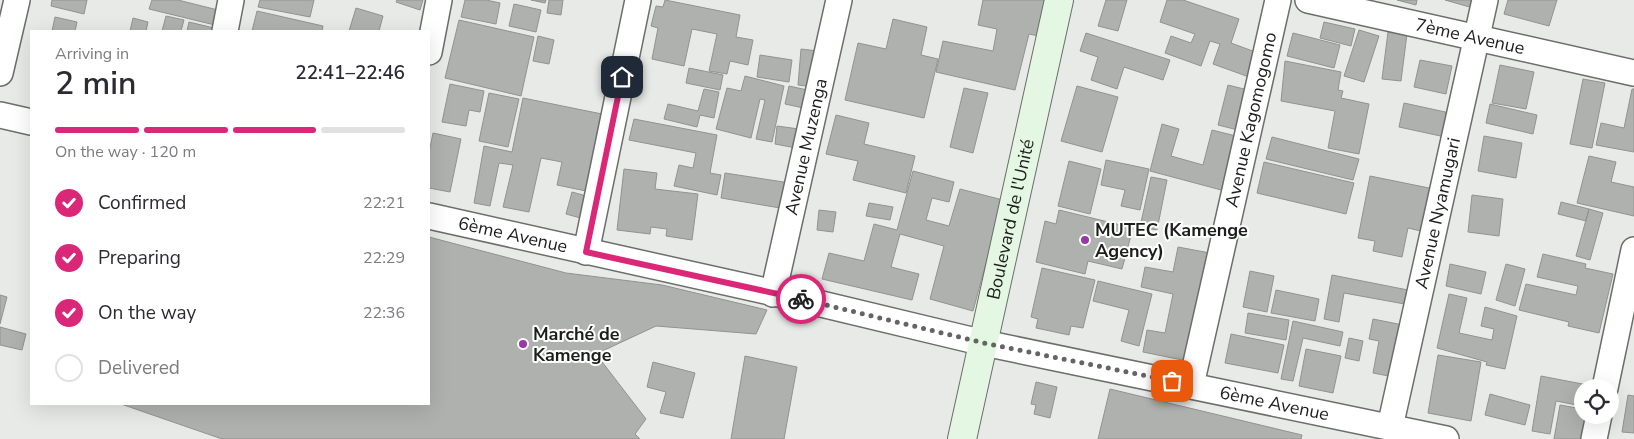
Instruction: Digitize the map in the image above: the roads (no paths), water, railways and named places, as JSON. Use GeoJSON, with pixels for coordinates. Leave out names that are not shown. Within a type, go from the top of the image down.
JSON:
{"type":"FeatureCollection","features":[{"type":"Feature","properties":{"kind":"street"},"geometry":{"type":"LineString","coordinates":[[0,73],[17,0]]}},
{"type":"Feature","properties":{"kind":"street"},"geometry":{"type":"LineString","coordinates":[[225,30],[231,0]]}},
{"type":"Feature","properties":{"kind":"street"},"geometry":{"type":"LineString","coordinates":[[430,47],[439,0]]}},
{"type":"Feature","properties":{"kind":"street"},"geometry":{"type":"LineString","coordinates":[[586,252],[638,0]]}},
{"type":"Feature","properties":{"kind":"street","name":"Avenue Muzenga"},"geometry":{"type":"LineString","coordinates":[[773,294],[839,0]]}},
{"type":"Feature","properties":{"kind":"street","name":"Boulevard de l'Unité"},"geometry":{"type":"LineString","coordinates":[[962,439],[1059,0]]}},
{"type":"Feature","properties":{"kind":"street","name":"Avenue Kagomogomo"},"geometry":{"type":"LineString","coordinates":[[1191,385],[1278,0]]}},
{"type":"Feature","properties":{"kind":"street","name":"7ème Avenue"},"geometry":{"type":"LineString","coordinates":[[1308,0],[1634,73]]}},
{"type":"Feature","properties":{"kind":"street","name":"Avenue Nyamugari"},"geometry":{"type":"LineString","coordinates":[[1390,427],[1485,0]]}},
{"type":"Feature","properties":{"kind":"street"},"geometry":{"type":"LineString","coordinates":[[0,115],[30,122]]}},
{"type":"Feature","properties":{"kind":"street","name":"6ème Avenue"},"geometry":{"type":"LineString","coordinates":[[430,216],[984,343],[1446,439]]}},
{"type":"Feature","properties":{"kind":"street"},"geometry":{"type":"LineString","coordinates":[[1607,379],[1634,250]]}},
{"type":"Feature","properties":{"kind":"street"},"geometry":{"type":"LineString","coordinates":[[1594,439],[1597,424]]}},
{"type":"Feature","properties":{"kind":"place","name":"MUTEC (Kamenge Agency)"},"geometry":{"type":"Point","coordinates":[1085,240]}},
{"type":"Feature","properties":{"kind":"place","name":"Marché de Kamenge"},"geometry":{"type":"Point","coordinates":[523,344]}}]}
